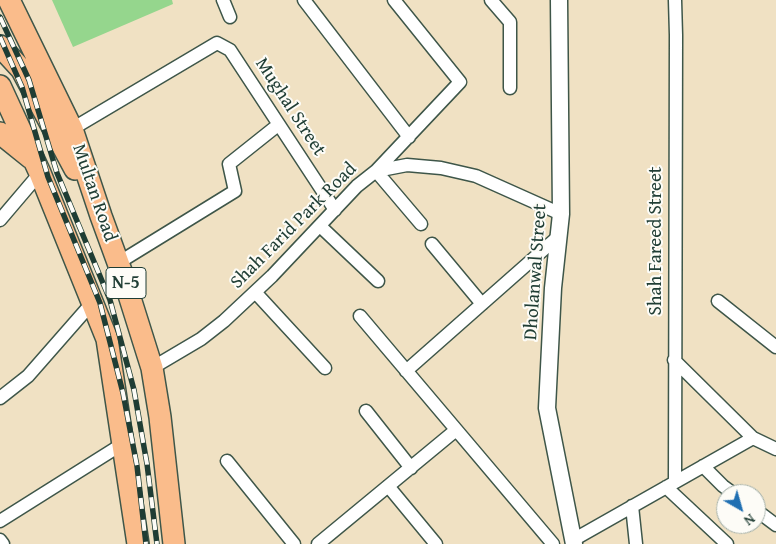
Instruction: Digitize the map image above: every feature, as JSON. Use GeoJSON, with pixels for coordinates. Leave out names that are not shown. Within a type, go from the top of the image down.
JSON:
{"type":"FeatureCollection","features":[{"type":"Feature","properties":{"kind":"main road","name":"Multan Road"},"geometry":{"type":"LineString","coordinates":[[9,0],[72,129],[152,368],[160,416],[174,544]]}},
{"type":"Feature","properties":{"kind":"main road"},"geometry":{"type":"LineString","coordinates":[[0,46],[22,70],[101,216]]}},
{"type":"Feature","properties":{"kind":"main road","name":"N-5"},"geometry":{"type":"LineString","coordinates":[[0,86],[37,167],[107,339],[138,544]]}},
{"type":"Feature","properties":{"kind":"main road"},"geometry":{"type":"LineString","coordinates":[[0,133],[37,167]]}},
{"type":"Feature","properties":{"kind":"street"},"geometry":{"type":"LineString","coordinates":[[223,0],[230,17]]}},
{"type":"Feature","properties":{"kind":"street"},"geometry":{"type":"LineString","coordinates":[[304,0],[409,136]]}},
{"type":"Feature","properties":{"kind":"street"},"geometry":{"type":"LineString","coordinates":[[394,0],[460,82],[376,171],[422,224]]}},
{"type":"Feature","properties":{"kind":"street"},"geometry":{"type":"LineString","coordinates":[[491,0],[510,22],[510,88]]}},
{"type":"Feature","properties":{"kind":"street","name":"Dholanwal Street"},"geometry":{"type":"LineString","coordinates":[[559,0],[561,214],[553,288],[547,408],[573,542]]}},
{"type":"Feature","properties":{"kind":"street","name":"Shah Fareed Street"},"geometry":{"type":"LineString","coordinates":[[670,485],[674,360],[675,0]]}},
{"type":"Feature","properties":{"kind":"street","name":"Mughal Street"},"geometry":{"type":"LineString","coordinates":[[72,129],[217,43],[230,50],[335,210]]}},
{"type":"Feature","properties":{"kind":"street"},"geometry":{"type":"LineString","coordinates":[[118,263],[235,191],[230,164],[278,125]]}},
{"type":"Feature","properties":{"kind":"street","name":"Shah Farid Park Road"},"geometry":{"type":"LineString","coordinates":[[152,368],[224,321],[255,292],[357,186],[376,171],[407,165],[441,168],[476,176],[561,214]]}},
{"type":"Feature","properties":{"kind":"street"},"geometry":{"type":"LineString","coordinates":[[0,220],[37,167]]}},
{"type":"Feature","properties":{"kind":"street"},"geometry":{"type":"LineString","coordinates":[[320,226],[378,281]]}},
{"type":"Feature","properties":{"kind":"street"},"geometry":{"type":"LineString","coordinates":[[406,371],[559,236]]}},
{"type":"Feature","properties":{"kind":"street"},"geometry":{"type":"LineString","coordinates":[[432,244],[482,304]]}},
{"type":"Feature","properties":{"kind":"street"},"geometry":{"type":"LineString","coordinates":[[255,292],[324,368]]}},
{"type":"Feature","properties":{"kind":"street"},"geometry":{"type":"LineString","coordinates":[[718,301],[776,347]]}},
{"type":"Feature","properties":{"kind":"street"},"geometry":{"type":"LineString","coordinates":[[0,398],[28,376],[92,303]]}},
{"type":"Feature","properties":{"kind":"street"},"geometry":{"type":"LineString","coordinates":[[360,316],[553,544]]}},
{"type":"Feature","properties":{"kind":"street"},"geometry":{"type":"LineString","coordinates":[[674,360],[752,438],[776,449]]}},
{"type":"Feature","properties":{"kind":"street"},"geometry":{"type":"LineString","coordinates":[[366,411],[411,468]]}},
{"type":"Feature","properties":{"kind":"street"},"geometry":{"type":"LineString","coordinates":[[318,544],[456,430]]}},
{"type":"Feature","properties":{"kind":"street"},"geometry":{"type":"LineString","coordinates":[[573,542],[752,438]]}},
{"type":"Feature","properties":{"kind":"street"},"geometry":{"type":"LineString","coordinates":[[0,521],[124,443]]}},
{"type":"Feature","properties":{"kind":"street"},"geometry":{"type":"LineString","coordinates":[[227,461],[294,544]]}},
{"type":"Feature","properties":{"kind":"street"},"geometry":{"type":"LineString","coordinates":[[704,466],[721,484]]}},
{"type":"Feature","properties":{"kind":"street"},"geometry":{"type":"LineString","coordinates":[[670,485],[728,544]]}},
{"type":"Feature","properties":{"kind":"street"},"geometry":{"type":"LineString","coordinates":[[388,486],[436,544]]}},
{"type":"Feature","properties":{"kind":"street"},"geometry":{"type":"LineString","coordinates":[[632,506],[636,544]]}},
{"type":"Feature","properties":{"kind":"street"},"geometry":{"type":"LineString","coordinates":[[0,540],[3,544]]}},
{"type":"Feature","properties":{"kind":"green space"},"geometry":{"type":"Polygon","coordinates":[[[52,0],[172,0],[173,4],[73,47],[52,0]]]}},
{"type":"Feature","properties":{"kind":"railway"},"geometry":{"type":"LineString","coordinates":[[0,17],[29,80],[57,173],[110,300],[134,390],[147,464],[157,544]]}},
{"type":"Feature","properties":{"kind":"railway"},"geometry":{"type":"LineString","coordinates":[[0,37],[22,87],[48,177],[100,303],[123,393],[137,466],[146,544]]}}]}
